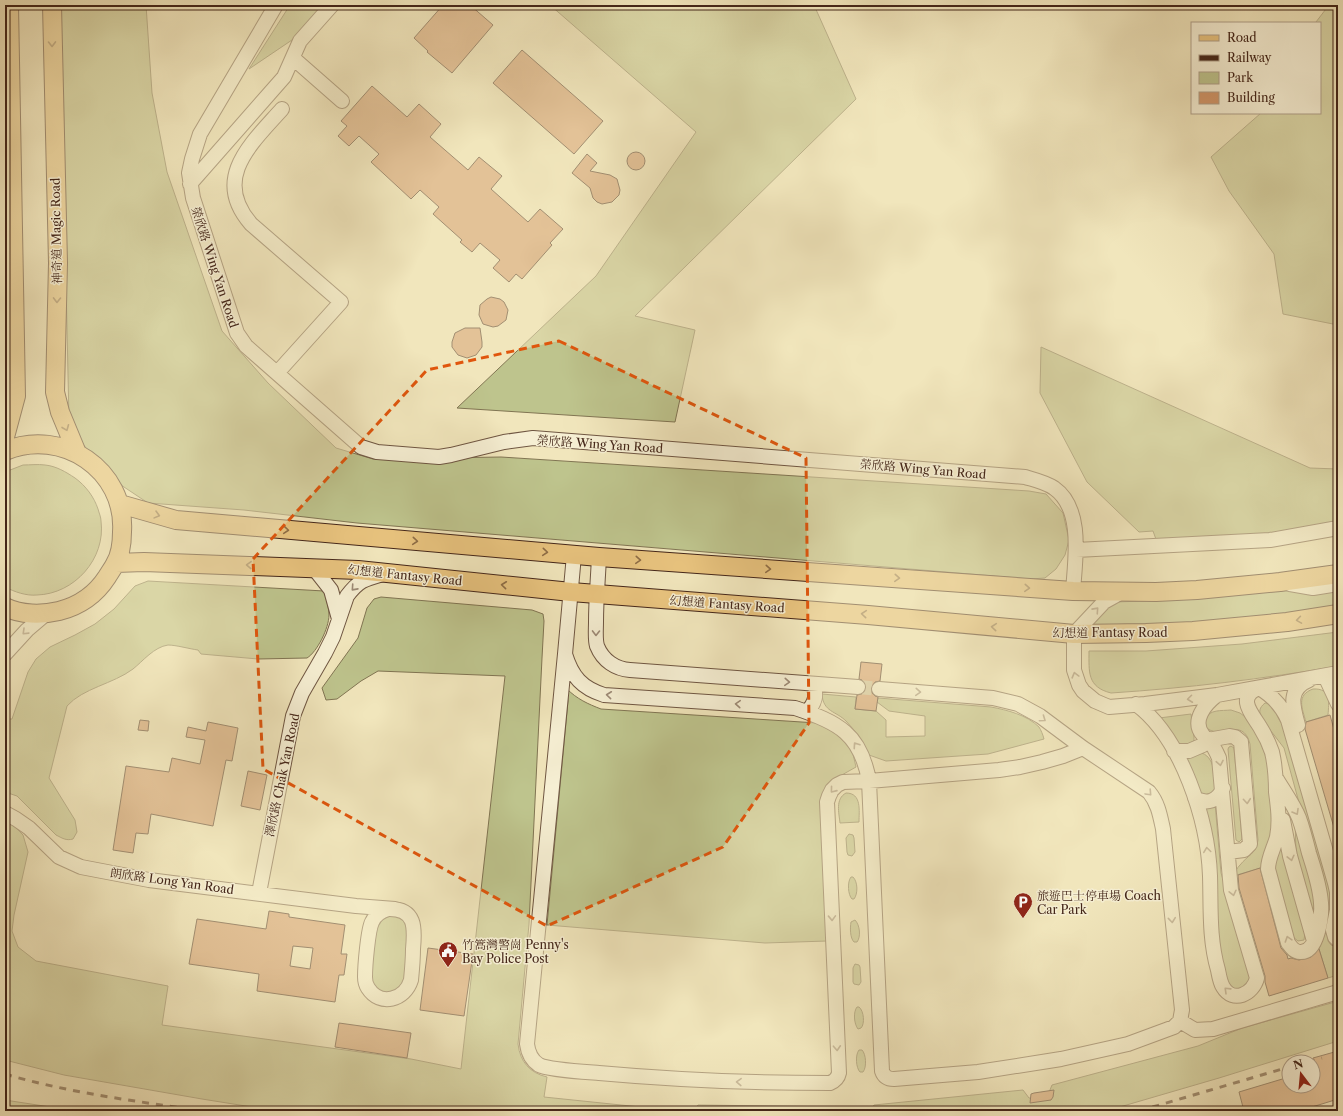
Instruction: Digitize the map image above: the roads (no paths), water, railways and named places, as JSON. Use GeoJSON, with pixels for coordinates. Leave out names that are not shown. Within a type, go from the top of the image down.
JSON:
{"type":"FeatureCollection","features":[{"type":"Feature","properties":{"kind":"main road"},"geometry":{"type":"LineString","coordinates":[[5,437],[16,396],[9,5]]}},
{"type":"Feature","properties":{"kind":"main road","name":"神奇道 Magic Road"},"geometry":{"type":"LineString","coordinates":[[52,5],[58,263],[55,392],[60,412],[77,453]]}},
{"type":"Feature","properties":{"kind":"main road"},"geometry":{"type":"LineString","coordinates":[[5,451],[29,444],[49,444],[77,453],[88,460],[104,475],[114,489],[120,504],[123,520],[122,546],[116,563],[100,587],[84,600],[66,609],[47,613],[27,613],[5,607]]}},
{"type":"Feature","properties":{"kind":"main road"},"geometry":{"type":"LineString","coordinates":[[120,504],[176,520],[599,557],[1073,591],[1122,592],[1197,590],[1280,582],[1338,574]]}},
{"type":"Feature","properties":{"kind":"main road","name":"幻想道 Fantasy Road"},"geometry":{"type":"LineString","coordinates":[[116,563],[144,562],[313,567],[571,592],[868,615],[1074,634],[1193,631],[1287,622],[1338,614]]}},
{"type":"Feature","properties":{"kind":"street","name":"榮欣路 Wing Yan Road"},"geometry":{"type":"LineString","coordinates":[[276,5],[200,134],[189,173],[190,184],[193,198],[237,333],[246,346],[361,447],[377,452],[439,457],[504,442],[533,438],[1017,477],[1037,480],[1054,488],[1065,500],[1072,514],[1076,530],[1073,591]]}},
{"type":"Feature","properties":{"kind":"street"},"geometry":{"type":"LineString","coordinates":[[190,184],[284,77],[300,41],[332,5]]}},
{"type":"Feature","properties":{"kind":"street"},"geometry":{"type":"LineString","coordinates":[[293,58],[342,101]]}},
{"type":"Feature","properties":{"kind":"street"},"geometry":{"type":"LineString","coordinates":[[277,373],[341,302],[251,224],[242,212],[237,198],[234,183],[237,167],[241,159],[251,144],[282,109]]}},
{"type":"Feature","properties":{"kind":"street"},"geometry":{"type":"LineString","coordinates":[[1076,550],[1270,540],[1338,528]]}},
{"type":"Feature","properties":{"kind":"street"},"geometry":{"type":"LineString","coordinates":[[574,555],[527,1044],[529,1054],[535,1062],[548,1068],[592,1073],[694,1080],[819,1083],[830,1083],[836,1080],[838,1073],[827,802],[828,796],[832,790],[843,782],[999,770],[1020,767],[1056,758],[1083,748]]}},
{"type":"Feature","properties":{"kind":"street"},"geometry":{"type":"LineString","coordinates":[[599,557],[596,640],[598,647],[606,660],[618,668],[858,688]]}},
{"type":"Feature","properties":{"kind":"street","name":"澤欣路 Chak Yan Road"},"geometry":{"type":"LineString","coordinates":[[313,567],[331,590],[338,619]]}},
{"type":"Feature","properties":{"kind":"street","name":"澤欣路 Chak Yan Road"},"geometry":{"type":"LineString","coordinates":[[259,893],[293,716],[302,693],[333,637],[347,596],[356,584],[365,579],[386,573]]}},
{"type":"Feature","properties":{"kind":"street"},"geometry":{"type":"LineString","coordinates":[[1280,582],[1313,588],[1338,584]]}},
{"type":"Feature","properties":{"kind":"street"},"geometry":{"type":"LineString","coordinates":[[1122,592],[1104,602],[1074,634],[1075,678],[1083,691],[1095,701],[1110,707],[1217,695],[1325,676]]}},
{"type":"Feature","properties":{"kind":"street"},"geometry":{"type":"LineString","coordinates":[[5,654],[27,630],[47,613]]}},
{"type":"Feature","properties":{"kind":"street"},"geometry":{"type":"LineString","coordinates":[[565,654],[568,666],[574,676],[593,692],[604,695],[796,708],[821,716],[834,723],[845,731],[854,742],[862,754],[869,781],[882,1071],[885,1076],[891,1079],[936,1076],[1020,1066],[1061,1059],[1128,1044],[1171,1029],[1180,1021],[1182,1010],[1162,829],[1158,808],[1153,797],[1144,788],[1029,710],[1005,700],[879,689]]}},
{"type":"Feature","properties":{"kind":"street"},"geometry":{"type":"LineString","coordinates":[[1325,676],[1338,704]]}},
{"type":"Feature","properties":{"kind":"street"},"geometry":{"type":"LineString","coordinates":[[1325,676],[1300,685],[1294,695],[1293,707],[1338,867]]}},
{"type":"Feature","properties":{"kind":"street"},"geometry":{"type":"LineString","coordinates":[[807,712],[816,698],[812,684]]}},
{"type":"Feature","properties":{"kind":"street"},"geometry":{"type":"LineString","coordinates":[[1259,688],[1249,696],[1247,704],[1250,712],[1260,726],[1269,743],[1274,762],[1290,856],[1314,941]]}},
{"type":"Feature","properties":{"kind":"street"},"geometry":{"type":"LineString","coordinates":[[1259,688],[1280,705],[1288,720],[1335,883],[1337,910],[1333,930],[1335,937],[1338,940]]}},
{"type":"Feature","properties":{"kind":"street"},"geometry":{"type":"LineString","coordinates":[[1136,704],[1156,722],[1174,750],[1195,798],[1208,854],[1211,931],[1217,966],[1224,988],[1228,992],[1238,996],[1249,992],[1256,984],[1257,978],[1231,890],[1223,788],[1219,758],[1213,745],[1200,731],[1199,720],[1203,709],[1211,699],[1217,695]]}},
{"type":"Feature","properties":{"kind":"street"},"geometry":{"type":"LineString","coordinates":[[1174,750],[1189,751],[1203,745],[1208,740],[1230,736],[1239,739],[1242,746],[1250,844],[1244,850],[1228,852]]}},
{"type":"Feature","properties":{"kind":"street"},"geometry":{"type":"LineString","coordinates":[[1276,778],[1299,816],[1319,887],[1321,919],[1314,941],[1308,949],[1299,952],[1288,943],[1269,875],[1268,864],[1276,841],[1278,829],[1276,778]]}},
{"type":"Feature","properties":{"kind":"street"},"geometry":{"type":"LineString","coordinates":[[1195,798],[1204,802],[1209,801],[1218,797],[1223,788]]}},
{"type":"Feature","properties":{"kind":"street","name":"朗欣路 Long Yan Road"},"geometry":{"type":"LineString","coordinates":[[5,813],[29,828],[59,857],[81,867],[149,880],[356,906],[395,909]]}},
{"type":"Feature","properties":{"kind":"street"},"geometry":{"type":"LineString","coordinates":[[356,906],[361,909],[367,918],[370,931]]}},
{"type":"Feature","properties":{"kind":"street"},"geometry":{"type":"LineString","coordinates":[[395,909],[401,910],[411,919],[415,931],[411,980],[406,991],[398,997],[384,999],[378,997],[368,988],[365,977],[370,931],[372,922],[378,914],[383,911],[395,909]]}},
{"type":"Feature","properties":{"kind":"street"},"geometry":{"type":"LineString","coordinates":[[1180,1021],[1196,1030],[1213,1029],[1338,992]]}},
{"type":"Feature","properties":{"kind":"tunnel"},"geometry":{"type":"LineString","coordinates":[[858,687],[879,689]]}},
{"type":"Feature","properties":{"kind":"railway"},"geometry":{"type":"LineString","coordinates":[[1139,1111],[1281,1069]]}},
{"type":"Feature","properties":{"kind":"railway"},"geometry":{"type":"LineString","coordinates":[[5,1074],[29,1081],[78,1091],[202,1111]]}},
{"type":"Feature","properties":{"kind":"place","name":"旅遊巴士停車場 Coach Car Park"},"geometry":{"type":"Point","coordinates":[1023,919]}},
{"type":"Feature","properties":{"kind":"place","name":"竹篙灣警崗 Penny's Bay Police Post"},"geometry":{"type":"Point","coordinates":[448,968]}}]}
